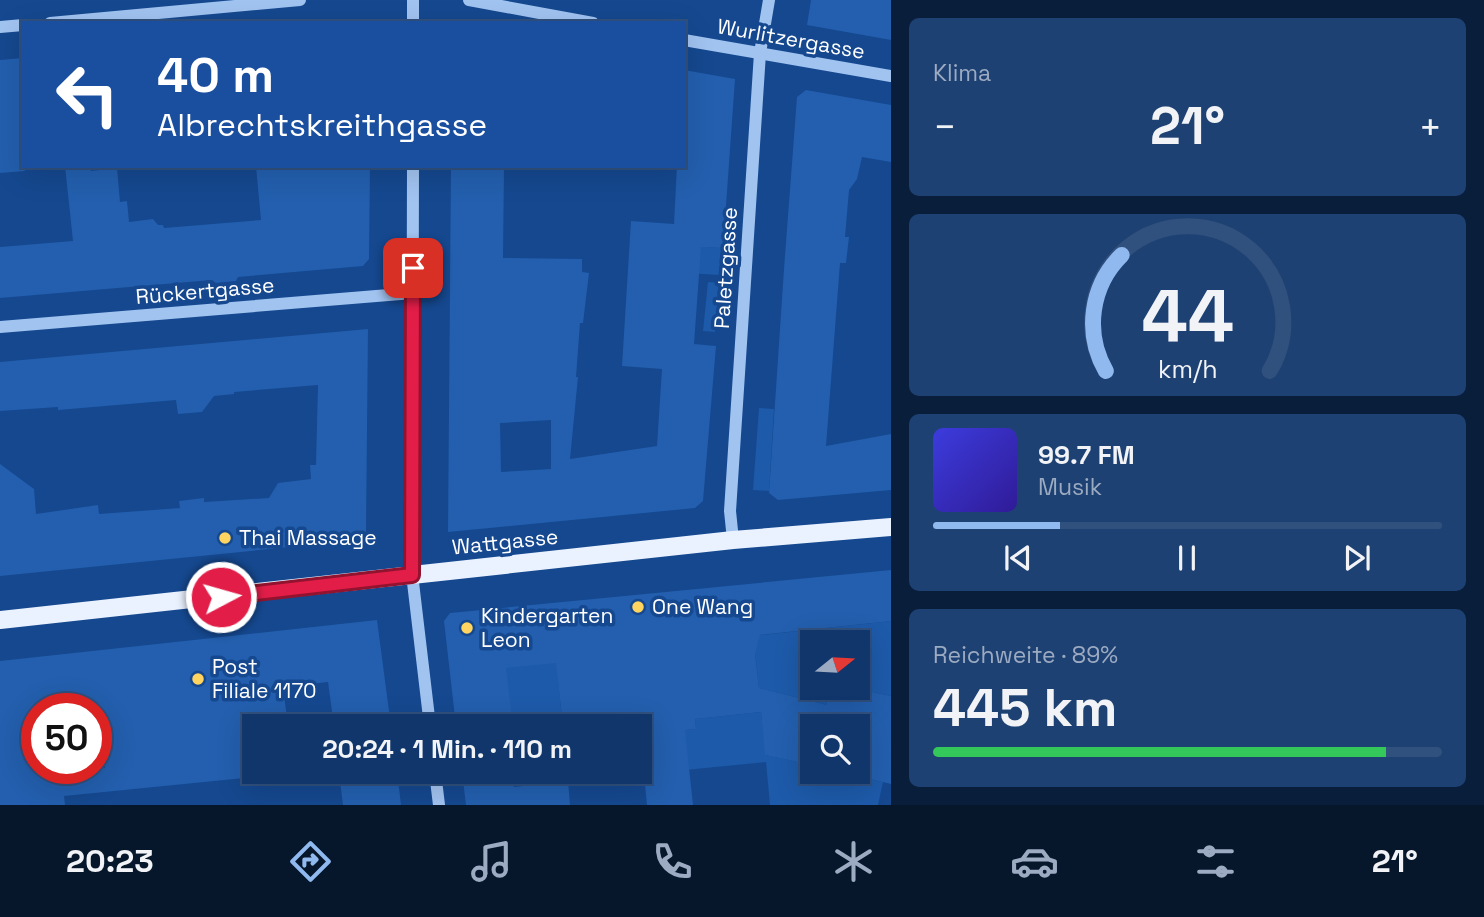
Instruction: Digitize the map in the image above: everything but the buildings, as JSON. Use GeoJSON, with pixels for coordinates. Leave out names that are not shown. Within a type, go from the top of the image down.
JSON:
{"type":"FeatureCollection","features":[{"type":"Feature","properties":{"kind":"main road","name":"Wattgasse"},"geometry":{"type":"LineString","coordinates":[[0,620],[733,540],[891,527]]}},
{"type":"Feature","properties":{"kind":"street"},"geometry":{"type":"LineString","coordinates":[[72,21],[300,0]]}},
{"type":"Feature","properties":{"kind":"street"},"geometry":{"type":"LineString","coordinates":[[413,0],[413,21]]}},
{"type":"Feature","properties":{"kind":"street"},"geometry":{"type":"LineString","coordinates":[[469,0],[582,21]]}},
{"type":"Feature","properties":{"kind":"street","name":"Paletzgasse"},"geometry":{"type":"LineString","coordinates":[[733,540],[730,511],[760,53],[769,0]]}},
{"type":"Feature","properties":{"kind":"street"},"geometry":{"type":"LineString","coordinates":[[0,27],[21,25]]}},
{"type":"Feature","properties":{"kind":"street","name":"Wurlitzergasse"},"geometry":{"type":"LineString","coordinates":[[686,40],[891,76]]}},
{"type":"Feature","properties":{"kind":"street"},"geometry":{"type":"LineString","coordinates":[[413,168],[412,575],[429,714]]}},
{"type":"Feature","properties":{"kind":"street","name":"Rückertgasse"},"geometry":{"type":"LineString","coordinates":[[0,327],[413,293]]}},
{"type":"Feature","properties":{"kind":"street"},"geometry":{"type":"LineString","coordinates":[[436,784],[439,805]]}},
{"type":"Feature","properties":{"kind":"shaded area"},"geometry":{"type":"Polygon","coordinates":[[[673,245],[721,248],[719,275],[670,272],[673,245]]]}},
{"type":"Feature","properties":{"kind":"shaded area"},"geometry":{"type":"Polygon","coordinates":[[[708,282],[719,283],[715,332],[703,331],[708,282]]]}},
{"type":"Feature","properties":{"kind":"shaded area"},"geometry":{"type":"Polygon","coordinates":[[[759,408],[774,409],[769,491],[753,490],[759,408]]]}},
{"type":"Feature","properties":{"kind":"shaded area"},"geometry":{"type":"Polygon","coordinates":[[[891,621],[891,696],[870,692],[870,630],[808,630],[891,621]]]}},
{"type":"Feature","properties":{"kind":"shaded area"},"geometry":{"type":"Polygon","coordinates":[[[800,631],[800,698],[759,688],[753,636],[800,631]]]}},
{"type":"Feature","properties":{"kind":"shaded area"},"geometry":{"type":"Polygon","coordinates":[[[556,655],[562,714],[511,714],[500,669],[556,655]]]}},
{"type":"Feature","properties":{"kind":"shaded area"},"geometry":{"type":"Polygon","coordinates":[[[807,700],[827,700],[827,705],[807,700]]]}},
{"type":"Feature","properties":{"kind":"shaded area"},"geometry":{"type":"Polygon","coordinates":[[[761,712],[766,755],[800,762],[800,784],[870,784],[870,779],[883,782],[878,805],[770,805],[766,762],[652,773],[652,733],[696,729],[695,719],[761,712]]]}},
{"type":"Feature","properties":{"kind":"place","name":"Thai Massage"},"geometry":{"type":"Point","coordinates":[225,538]}},
{"type":"Feature","properties":{"kind":"place","name":"One Wang"},"geometry":{"type":"Point","coordinates":[638,607]}},
{"type":"Feature","properties":{"kind":"place","name":"Kindergarten Leon"},"geometry":{"type":"Point","coordinates":[467,628]}},
{"type":"Feature","properties":{"kind":"place","name":"Post Filiale 1170"},"geometry":{"type":"Point","coordinates":[198,679]}},
{"type":"Feature","properties":{"kind":"route"},"geometry":{"type":"LineString","coordinates":[[221,597],[412,575],[413,268]]}}]}
